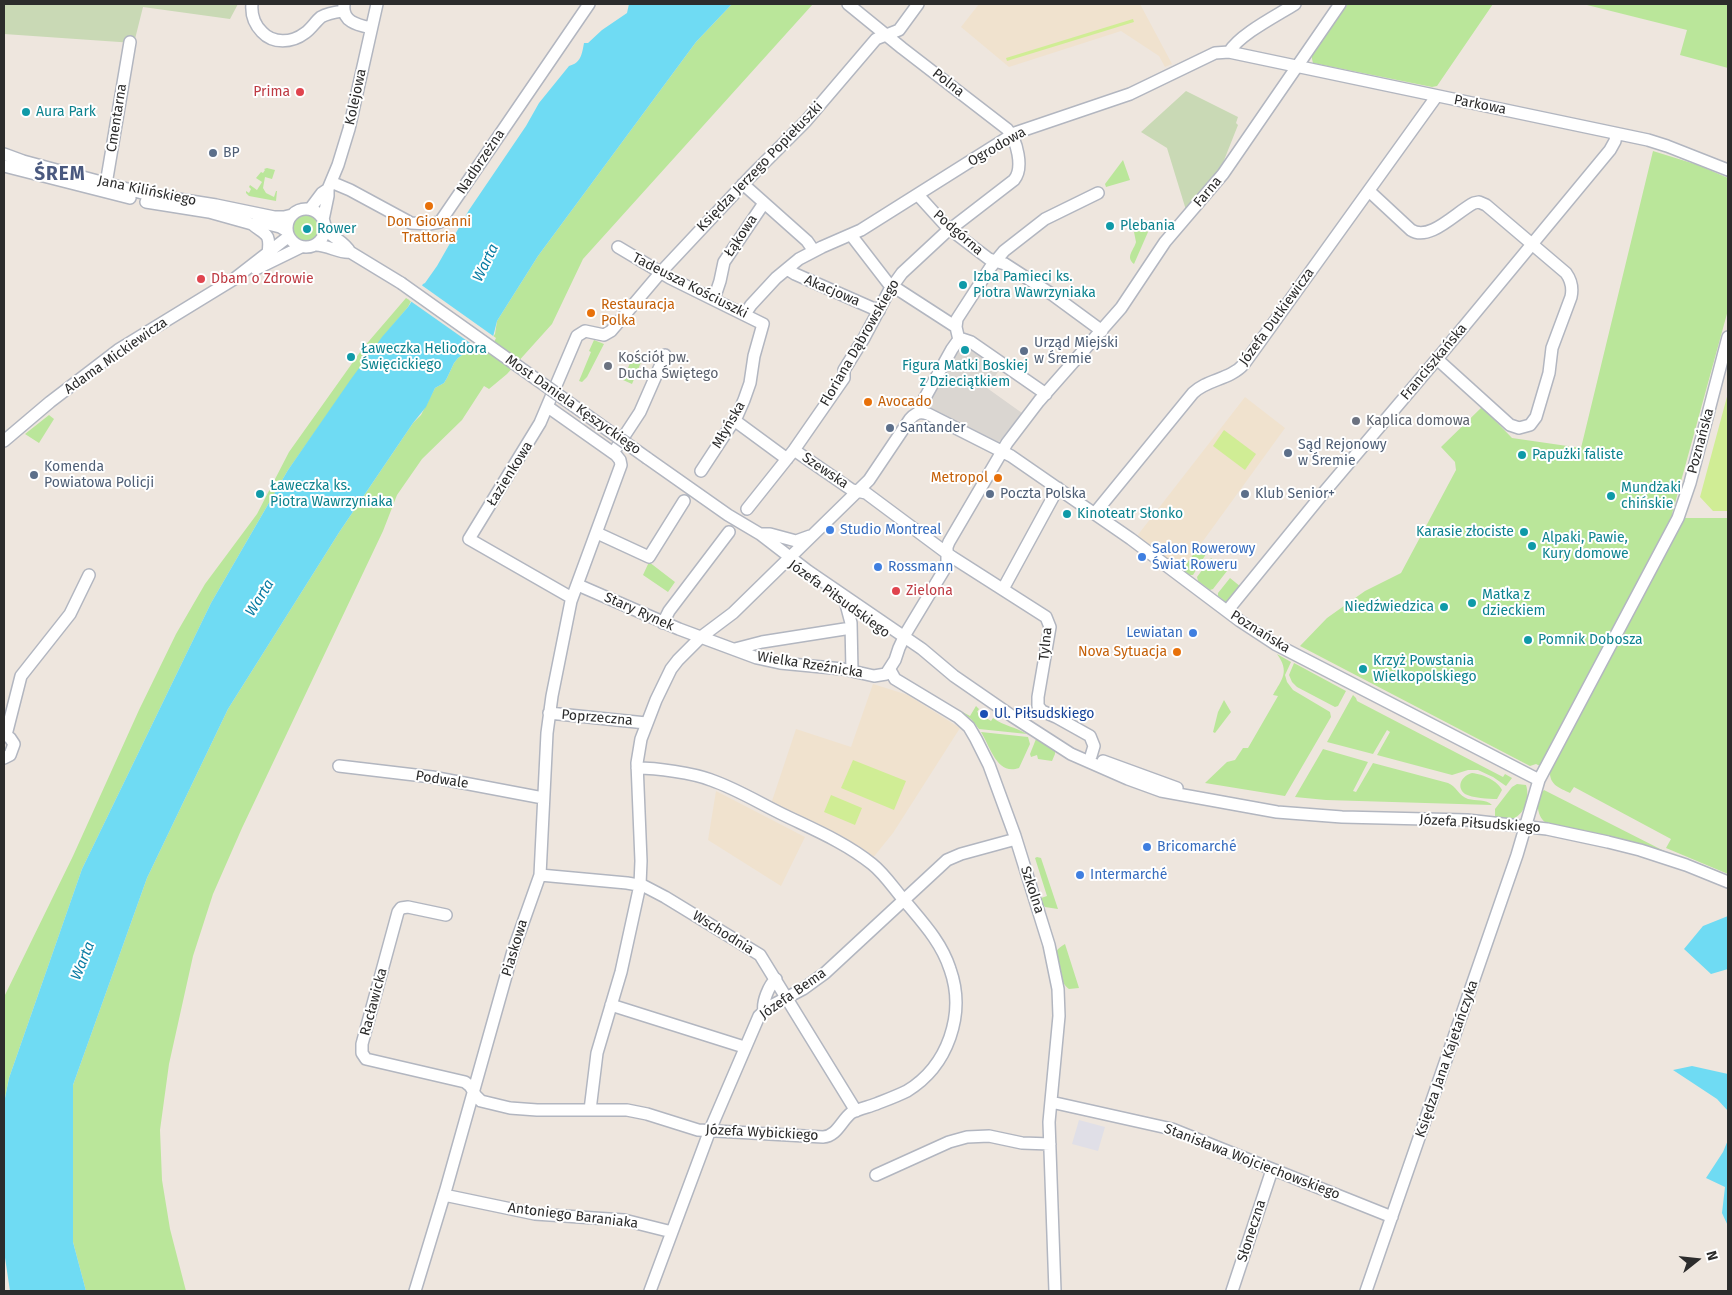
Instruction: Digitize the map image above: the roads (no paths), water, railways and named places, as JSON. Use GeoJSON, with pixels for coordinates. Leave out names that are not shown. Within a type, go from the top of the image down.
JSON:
{"type":"FeatureCollection","features":[{"type":"Feature","properties":{"kind":"street"},"geometry":{"type":"LineString","coordinates":[[252,4],[254,20],[259,29],[269,37],[282,40],[298,37],[306,33],[321,18],[344,7],[346,17],[351,22],[371,28]]}},
{"type":"Feature","properties":{"kind":"street","name":"Kolejowa"},"geometry":{"type":"LineString","coordinates":[[324,224],[329,186],[349,129],[377,4]]}},
{"type":"Feature","properties":{"kind":"street","name":"Nadbrzeżna"},"geometry":{"type":"LineString","coordinates":[[329,186],[350,190],[411,223],[429,224],[440,222],[589,4]]}},
{"type":"Feature","properties":{"kind":"street","name":"Polna"},"geometry":{"type":"LineString","coordinates":[[848,4],[1007,129],[1012,135]]}},
{"type":"Feature","properties":{"kind":"street","name":"Księdza Jerzego Popiełuszki"},"geometry":{"type":"LineString","coordinates":[[604,335],[612,331],[661,272],[743,184],[811,115],[876,39],[900,30],[918,4]]}},
{"type":"Feature","properties":{"kind":"street"},"geometry":{"type":"LineString","coordinates":[[1229,52],[1243,37],[1295,4]]}},
{"type":"Feature","properties":{"kind":"street","name":"Farna"},"geometry":{"type":"LineString","coordinates":[[947,553],[949,542],[1001,452],[1046,394],[1124,304],[1165,242],[1223,174],[1340,4]]}},
{"type":"Feature","properties":{"kind":"street","name":"Cmentarna"},"geometry":{"type":"LineString","coordinates":[[104,188],[130,42]]}},
{"type":"Feature","properties":{"kind":"street","name":"Parkowa"},"geometry":{"type":"LineString","coordinates":[[1229,52],[1661,144],[1728,170]]}},
{"type":"Feature","properties":{"kind":"street","name":"Ogrodowa"},"geometry":{"type":"LineString","coordinates":[[745,314],[751,305],[787,269],[814,251],[851,236],[1012,135],[1130,94],[1215,53],[1229,52]]}},
{"type":"Feature","properties":{"kind":"street","name":"Józefa Dutkiewicza"},"geometry":{"type":"LineString","coordinates":[[1095,514],[1196,390],[1236,372],[1244,364],[1436,97]]}},
{"type":"Feature","properties":{"kind":"street","name":"Franciszkańska"},"geometry":{"type":"LineString","coordinates":[[1227,612],[1320,497],[1437,360],[1612,147],[1616,134]]}},
{"type":"Feature","properties":{"kind":"street","name":"Floriana Dąbrowskiego"},"geometry":{"type":"LineString","coordinates":[[747,509],[790,454],[844,378],[844,370],[892,286],[915,259],[1016,178],[1019,172],[1019,164],[1012,135]]}},
{"type":"Feature","properties":{"kind":"street","name":"Jana Kilińskiego"},"geometry":{"type":"LineString","coordinates":[[4,154],[153,203],[214,213],[252,224],[272,225],[283,228],[288,234]]}},
{"type":"Feature","properties":{"kind":"street","name":"Jana Kilińskiego"},"geometry":{"type":"LineString","coordinates":[[4,166],[104,188],[274,216],[284,217],[292,215]]}},
{"type":"Feature","properties":{"kind":"street"},"geometry":{"type":"LineString","coordinates":[[743,184],[807,241],[814,251]]}},
{"type":"Feature","properties":{"kind":"street","name":"Kolejowa"},"geometry":{"type":"LineString","coordinates":[[310,209],[329,186]]}},
{"type":"Feature","properties":{"kind":"street"},"geometry":{"type":"LineString","coordinates":[[1369,191],[1416,233],[1429,232],[1471,204],[1478,202],[1488,206],[1566,273],[1570,279],[1572,289],[1570,302],[1552,348],[1548,373],[1535,420],[1530,426],[1523,428],[1510,425],[1437,360]]}},
{"type":"Feature","properties":{"kind":"street"},"geometry":{"type":"LineString","coordinates":[[959,340],[956,327],[957,319],[996,261],[1009,246],[1040,222],[1098,193]]}},
{"type":"Feature","properties":{"kind":"street","name":"Podgórna"},"geometry":{"type":"LineString","coordinates":[[918,194],[950,230],[989,259],[1005,264],[1036,284],[1102,331]]}},
{"type":"Feature","properties":{"kind":"street","name":"Łąkowa"},"geometry":{"type":"LineString","coordinates":[[714,299],[724,262],[764,203]]}},
{"type":"Feature","properties":{"kind":"street"},"geometry":{"type":"LineString","coordinates":[[316,244],[343,253],[350,252],[346,246],[332,236],[324,224],[315,211],[310,209],[297,211],[292,215],[287,226],[288,234],[296,245],[311,247],[324,235],[324,224]]}},
{"type":"Feature","properties":{"kind":"street"},"geometry":{"type":"LineString","coordinates":[[252,224],[267,236],[268,253]]}},
{"type":"Feature","properties":{"kind":"street","name":"Adama Mickiewicza"},"geometry":{"type":"LineString","coordinates":[[4,441],[50,402],[123,347],[234,279],[268,253],[288,234]]}},
{"type":"Feature","properties":{"kind":"street"},"geometry":{"type":"LineString","coordinates":[[851,236],[885,280],[956,327]]}},
{"type":"Feature","properties":{"kind":"street","name":"Adama Mickiewicza"},"geometry":{"type":"LineString","coordinates":[[234,279],[301,247]]}},
{"type":"Feature","properties":{"kind":"street","name":"Tadeusza Kościuszki"},"geometry":{"type":"LineString","coordinates":[[618,247],[661,272],[762,324]]}},
{"type":"Feature","properties":{"kind":"street","name":"Most Daniela Kęszyckiego"},"geometry":{"type":"LineString","coordinates":[[350,252],[401,283],[648,458]]}},
{"type":"Feature","properties":{"kind":"street","name":"Akacjowa"},"geometry":{"type":"LineString","coordinates":[[787,269],[794,274],[879,311]]}},
{"type":"Feature","properties":{"kind":"street","name":"Młyńska"},"geometry":{"type":"LineString","coordinates":[[701,471],[734,420],[749,387],[762,324]]}},
{"type":"Feature","properties":{"kind":"street","name":"Łazienkowa"},"geometry":{"type":"LineString","coordinates":[[572,598],[469,539],[531,439],[548,407],[579,333],[588,331],[604,335]]}},
{"type":"Feature","properties":{"kind":"street","name":"Poznańska"},"geometry":{"type":"LineString","coordinates":[[1526,826],[1538,780],[1678,518],[1690,483],[1728,337]]}},
{"type":"Feature","properties":{"kind":"street"},"geometry":{"type":"LineString","coordinates":[[590,1110],[595,1062],[621,972],[640,885],[641,861],[637,768],[640,739],[671,669],[681,656],[701,637],[733,613],[871,478],[912,417],[919,412],[952,349],[959,340],[965,339],[971,342],[1046,394]]}},
{"type":"Feature","properties":{"kind":"street"},"geometry":{"type":"LineString","coordinates":[[614,453],[636,419],[665,356]]}},
{"type":"Feature","properties":{"kind":"street"},"geometry":{"type":"LineString","coordinates":[[548,407],[614,453],[620,460],[621,468],[572,598]]}},
{"type":"Feature","properties":{"kind":"street","name":"Poznańska"},"geometry":{"type":"LineString","coordinates":[[919,412],[928,414],[1012,456],[1274,644],[1538,780]]}},
{"type":"Feature","properties":{"kind":"street","name":"Szewska"},"geometry":{"type":"LineString","coordinates":[[734,420],[856,492],[866,493],[947,553]]}},
{"type":"Feature","properties":{"kind":"street","name":"Józefa Piłsudskiego"},"geometry":{"type":"LineString","coordinates":[[648,458],[728,515],[760,534],[788,559],[846,604],[902,640]]}},
{"type":"Feature","properties":{"kind":"street"},"geometry":{"type":"LineString","coordinates":[[1003,589],[1058,488]]}},
{"type":"Feature","properties":{"kind":"street"},"geometry":{"type":"LineString","coordinates":[[598,530],[649,557],[684,501]]}},
{"type":"Feature","properties":{"kind":"street","name":"Józefa Piłsudskiego"},"geometry":{"type":"LineString","coordinates":[[728,515],[744,531],[800,565],[902,640],[1070,754],[1128,779],[1161,791],[1277,812],[1314,816],[1467,820],[1526,826],[1568,833],[1632,848],[1686,865],[1728,882]]}},
{"type":"Feature","properties":{"kind":"street"},"geometry":{"type":"LineString","coordinates":[[663,623],[669,611],[730,532]]}},
{"type":"Feature","properties":{"kind":"street"},"geometry":{"type":"LineString","coordinates":[[760,534],[770,534],[796,541],[810,536]]}},
{"type":"Feature","properties":{"kind":"street"},"geometry":{"type":"LineString","coordinates":[[890,670],[902,640],[947,565],[947,553]]}},
{"type":"Feature","properties":{"kind":"street","name":"Tylna"},"geometry":{"type":"LineString","coordinates":[[947,553],[1039,612],[1048,621],[1050,630],[1038,706],[1042,711],[1090,736],[1094,746],[1091,756]]}},
{"type":"Feature","properties":{"kind":"street"},"geometry":{"type":"LineString","coordinates":[[4,758],[10,755],[14,748],[13,741],[5,735],[21,676],[67,619],[89,575]]}},
{"type":"Feature","properties":{"kind":"street","name":"Stary Rynek"},"geometry":{"type":"LineString","coordinates":[[578,585],[663,623],[701,637]]}},
{"type":"Feature","properties":{"kind":"street","name":"Piaskowa"},"geometry":{"type":"LineString","coordinates":[[415,1291],[513,951],[540,875],[549,714],[572,598]]}},
{"type":"Feature","properties":{"kind":"street"},"geometry":{"type":"LineString","coordinates":[[846,604],[851,628],[852,671]]}},
{"type":"Feature","properties":{"kind":"street"},"geometry":{"type":"LineString","coordinates":[[735,649],[762,642],[851,628]]}},
{"type":"Feature","properties":{"kind":"street","name":"Wielka Rzeźnicka"},"geometry":{"type":"LineString","coordinates":[[701,637],[774,662],[878,676],[886,674],[890,670]]}},
{"type":"Feature","properties":{"kind":"street","name":"Szkolna"},"geometry":{"type":"LineString","coordinates":[[890,670],[895,678],[953,714],[969,727],[989,765],[1016,839],[1044,928],[1058,989],[1059,1030],[1051,1102],[1050,1144],[1055,1291]]}},
{"type":"Feature","properties":{"kind":"street","name":"Poprzeczna"},"geometry":{"type":"LineString","coordinates":[[549,714],[646,723]]}},
{"type":"Feature","properties":{"kind":"street","name":"Józefa Piłsudskiego"},"geometry":{"type":"LineString","coordinates":[[1033,729],[1091,756],[1224,803]]}},
{"type":"Feature","properties":{"kind":"street","name":"Podwale"},"geometry":{"type":"LineString","coordinates":[[339,766],[432,777],[543,798]]}},
{"type":"Feature","properties":{"kind":"street","name":"Józefa Wybickiego"},"geometry":{"type":"LineString","coordinates":[[473,1090],[481,1101],[505,1107],[537,1110],[635,1111],[698,1130],[826,1137],[833,1134],[848,1116],[856,1111],[908,1090],[931,1070],[943,1053],[954,1025],[956,1002],[950,969],[934,938],[874,866],[826,835],[712,780],[637,768]]}},
{"type":"Feature","properties":{"kind":"street","name":"Księdza Jana Kajetańczyka"},"geometry":{"type":"LineString","coordinates":[[1366,1291],[1526,826]]}},
{"type":"Feature","properties":{"kind":"street","name":"Józefa Bema"},"geometry":{"type":"LineString","coordinates":[[650,1291],[710,1130],[756,1019],[764,1011],[803,989],[825,973],[939,867],[952,858],[1016,839]]}},
{"type":"Feature","properties":{"kind":"street","name":"Wschodnia"},"geometry":{"type":"LineString","coordinates":[[540,875],[640,885],[657,892],[757,953],[764,960],[776,979],[856,1111]]}},
{"type":"Feature","properties":{"kind":"street","name":"Racławicka"},"geometry":{"type":"LineString","coordinates":[[446,915],[408,907],[399,909],[365,1035],[362,1053],[369,1061],[465,1082],[473,1090]]}},
{"type":"Feature","properties":{"kind":"street"},"geometry":{"type":"LineString","coordinates":[[764,1011],[765,999],[772,983],[776,979]]}},
{"type":"Feature","properties":{"kind":"street"},"geometry":{"type":"LineString","coordinates":[[611,1005],[744,1047]]}},
{"type":"Feature","properties":{"kind":"street","name":"Stanisława Wojciechowskiego"},"geometry":{"type":"LineString","coordinates":[[1051,1102],[1172,1129],[1392,1218]]}},
{"type":"Feature","properties":{"kind":"street"},"geometry":{"type":"LineString","coordinates":[[876,1176],[961,1138],[989,1136],[1022,1143],[1050,1144]]}},
{"type":"Feature","properties":{"kind":"street","name":"Słoneczna"},"geometry":{"type":"LineString","coordinates":[[1232,1291],[1272,1170]]}},
{"type":"Feature","properties":{"kind":"street","name":"Antoniego Baraniaka"},"geometry":{"type":"LineString","coordinates":[[444,1195],[526,1213],[624,1220],[672,1232]]}},
{"type":"Feature","properties":{"kind":"water","name":"Warta"},"geometry":{"type":"Polygon","coordinates":[[[629,4],[732,4],[696,42],[538,256],[497,321],[492,341],[486,346],[465,353],[458,358],[444,383],[435,388],[426,407],[413,423],[340,531],[228,709],[147,878],[73,1085],[73,1242],[86,1291],[10,1291],[4,1251],[4,1103],[9,1078],[82,869],[211,603],[288,470],[351,379],[382,337],[408,307],[437,266],[469,210],[526,126],[539,103],[569,66],[576,63],[582,54],[584,43],[588,43],[602,30],[627,13],[629,4]]]}},
{"type":"Feature","properties":{"kind":"water"},"geometry":{"type":"Polygon","coordinates":[[[1728,916],[1728,969],[1711,974],[1684,949],[1703,926],[1728,916]]]}},
{"type":"Feature","properties":{"kind":"water"},"geometry":{"type":"Polygon","coordinates":[[[1692,1066],[1728,1074],[1728,1111],[1717,1099],[1673,1070],[1692,1066]]]}},
{"type":"Feature","properties":{"kind":"water"},"geometry":{"type":"Polygon","coordinates":[[[1728,1140],[1728,1226],[1722,1213],[1725,1187],[1706,1178],[1723,1152],[1728,1140]]]}},
{"type":"Feature","properties":{"kind":"place","name":"Prima"},"geometry":{"type":"Point","coordinates":[300,92]}},
{"type":"Feature","properties":{"kind":"place","name":"Aura Park"},"geometry":{"type":"Point","coordinates":[26,112]}},
{"type":"Feature","properties":{"kind":"place","name":"BP"},"geometry":{"type":"Point","coordinates":[213,153]}},
{"type":"Feature","properties":{"kind":"place","name":"Don Giovanni Trattoria"},"geometry":{"type":"Point","coordinates":[429,206]}},
{"type":"Feature","properties":{"kind":"place","name":"Plebania"},"geometry":{"type":"Point","coordinates":[1110,226]}},
{"type":"Feature","properties":{"kind":"place","name":"Rower"},"geometry":{"type":"Point","coordinates":[307,229]}},
{"type":"Feature","properties":{"kind":"place","name":"Dbam o Zdrowie"},"geometry":{"type":"Point","coordinates":[201,279]}},
{"type":"Feature","properties":{"kind":"place","name":"Izba Pamieci ks. Piotra Wawrzyniaka"},"geometry":{"type":"Point","coordinates":[963,285]}},
{"type":"Feature","properties":{"kind":"place","name":"Restauracja Polka"},"geometry":{"type":"Point","coordinates":[591,313]}},
{"type":"Feature","properties":{"kind":"place","name":"Figura Matki Boskiej z Dzieciątkiem"},"geometry":{"type":"Point","coordinates":[965,350]}},
{"type":"Feature","properties":{"kind":"place","name":"Urząd Miejski w Śremie"},"geometry":{"type":"Point","coordinates":[1024,351]}},
{"type":"Feature","properties":{"kind":"place","name":"Ławeczka Heliodora Święcickiego"},"geometry":{"type":"Point","coordinates":[351,357]}},
{"type":"Feature","properties":{"kind":"place","name":"Kościół pw. Ducha Świętego"},"geometry":{"type":"Point","coordinates":[608,366]}},
{"type":"Feature","properties":{"kind":"place","name":"Avocado"},"geometry":{"type":"Point","coordinates":[868,402]}},
{"type":"Feature","properties":{"kind":"place","name":"Kaplica domowa"},"geometry":{"type":"Point","coordinates":[1356,421]}},
{"type":"Feature","properties":{"kind":"place","name":"Santander"},"geometry":{"type":"Point","coordinates":[890,428]}},
{"type":"Feature","properties":{"kind":"place","name":"Sąd Rejonowy w Śremie"},"geometry":{"type":"Point","coordinates":[1288,453]}},
{"type":"Feature","properties":{"kind":"place","name":"Papużki faliste"},"geometry":{"type":"Point","coordinates":[1522,455]}},
{"type":"Feature","properties":{"kind":"place","name":"Komenda Powiatowa Policji"},"geometry":{"type":"Point","coordinates":[34,475]}},
{"type":"Feature","properties":{"kind":"place","name":"Metropol"},"geometry":{"type":"Point","coordinates":[998,478]}},
{"type":"Feature","properties":{"kind":"place","name":"Ławeczka ks. Piotra Wawrzyniaka"},"geometry":{"type":"Point","coordinates":[260,494]}},
{"type":"Feature","properties":{"kind":"place","name":"Poczta Polska"},"geometry":{"type":"Point","coordinates":[990,494]}},
{"type":"Feature","properties":{"kind":"place","name":"Klub Senior+"},"geometry":{"type":"Point","coordinates":[1245,494]}},
{"type":"Feature","properties":{"kind":"place","name":"Mundżaki chińskie"},"geometry":{"type":"Point","coordinates":[1611,496]}},
{"type":"Feature","properties":{"kind":"place","name":"Kinoteatr Słonko"},"geometry":{"type":"Point","coordinates":[1067,514]}},
{"type":"Feature","properties":{"kind":"place","name":"Studio Montreal"},"geometry":{"type":"Point","coordinates":[830,530]}},
{"type":"Feature","properties":{"kind":"place","name":"Karasie złociste"},"geometry":{"type":"Point","coordinates":[1524,532]}},
{"type":"Feature","properties":{"kind":"place","name":"Alpaki, Pawie, Kury domowe"},"geometry":{"type":"Point","coordinates":[1532,546]}},
{"type":"Feature","properties":{"kind":"place","name":"Salon Rowerowy Świat Roweru"},"geometry":{"type":"Point","coordinates":[1142,557]}},
{"type":"Feature","properties":{"kind":"place","name":"Rossmann"},"geometry":{"type":"Point","coordinates":[878,567]}},
{"type":"Feature","properties":{"kind":"place","name":"Zielona"},"geometry":{"type":"Point","coordinates":[896,591]}},
{"type":"Feature","properties":{"kind":"place","name":"Matka z dzieckiem"},"geometry":{"type":"Point","coordinates":[1472,603]}},
{"type":"Feature","properties":{"kind":"place","name":"Niedźwiedzica"},"geometry":{"type":"Point","coordinates":[1444,607]}},
{"type":"Feature","properties":{"kind":"place","name":"Lewiatan"},"geometry":{"type":"Point","coordinates":[1193,633]}},
{"type":"Feature","properties":{"kind":"place","name":"Pomnik Dobosza"},"geometry":{"type":"Point","coordinates":[1528,640]}},
{"type":"Feature","properties":{"kind":"place","name":"Nova Sytuacja"},"geometry":{"type":"Point","coordinates":[1177,652]}},
{"type":"Feature","properties":{"kind":"place","name":"Krzyż Powstania Wielkopolskiego"},"geometry":{"type":"Point","coordinates":[1363,669]}},
{"type":"Feature","properties":{"kind":"place","name":"Ul. Piłsudskiego"},"geometry":{"type":"Point","coordinates":[984,714]}},
{"type":"Feature","properties":{"kind":"place","name":"Bricomarché"},"geometry":{"type":"Point","coordinates":[1147,847]}},
{"type":"Feature","properties":{"kind":"place","name":"Intermarché"},"geometry":{"type":"Point","coordinates":[1080,875]}},
{"type":"Feature","properties":{"kind":"district","name":"ŚREM"},"geometry":{"type":"Point","coordinates":[60,175]}}]}
